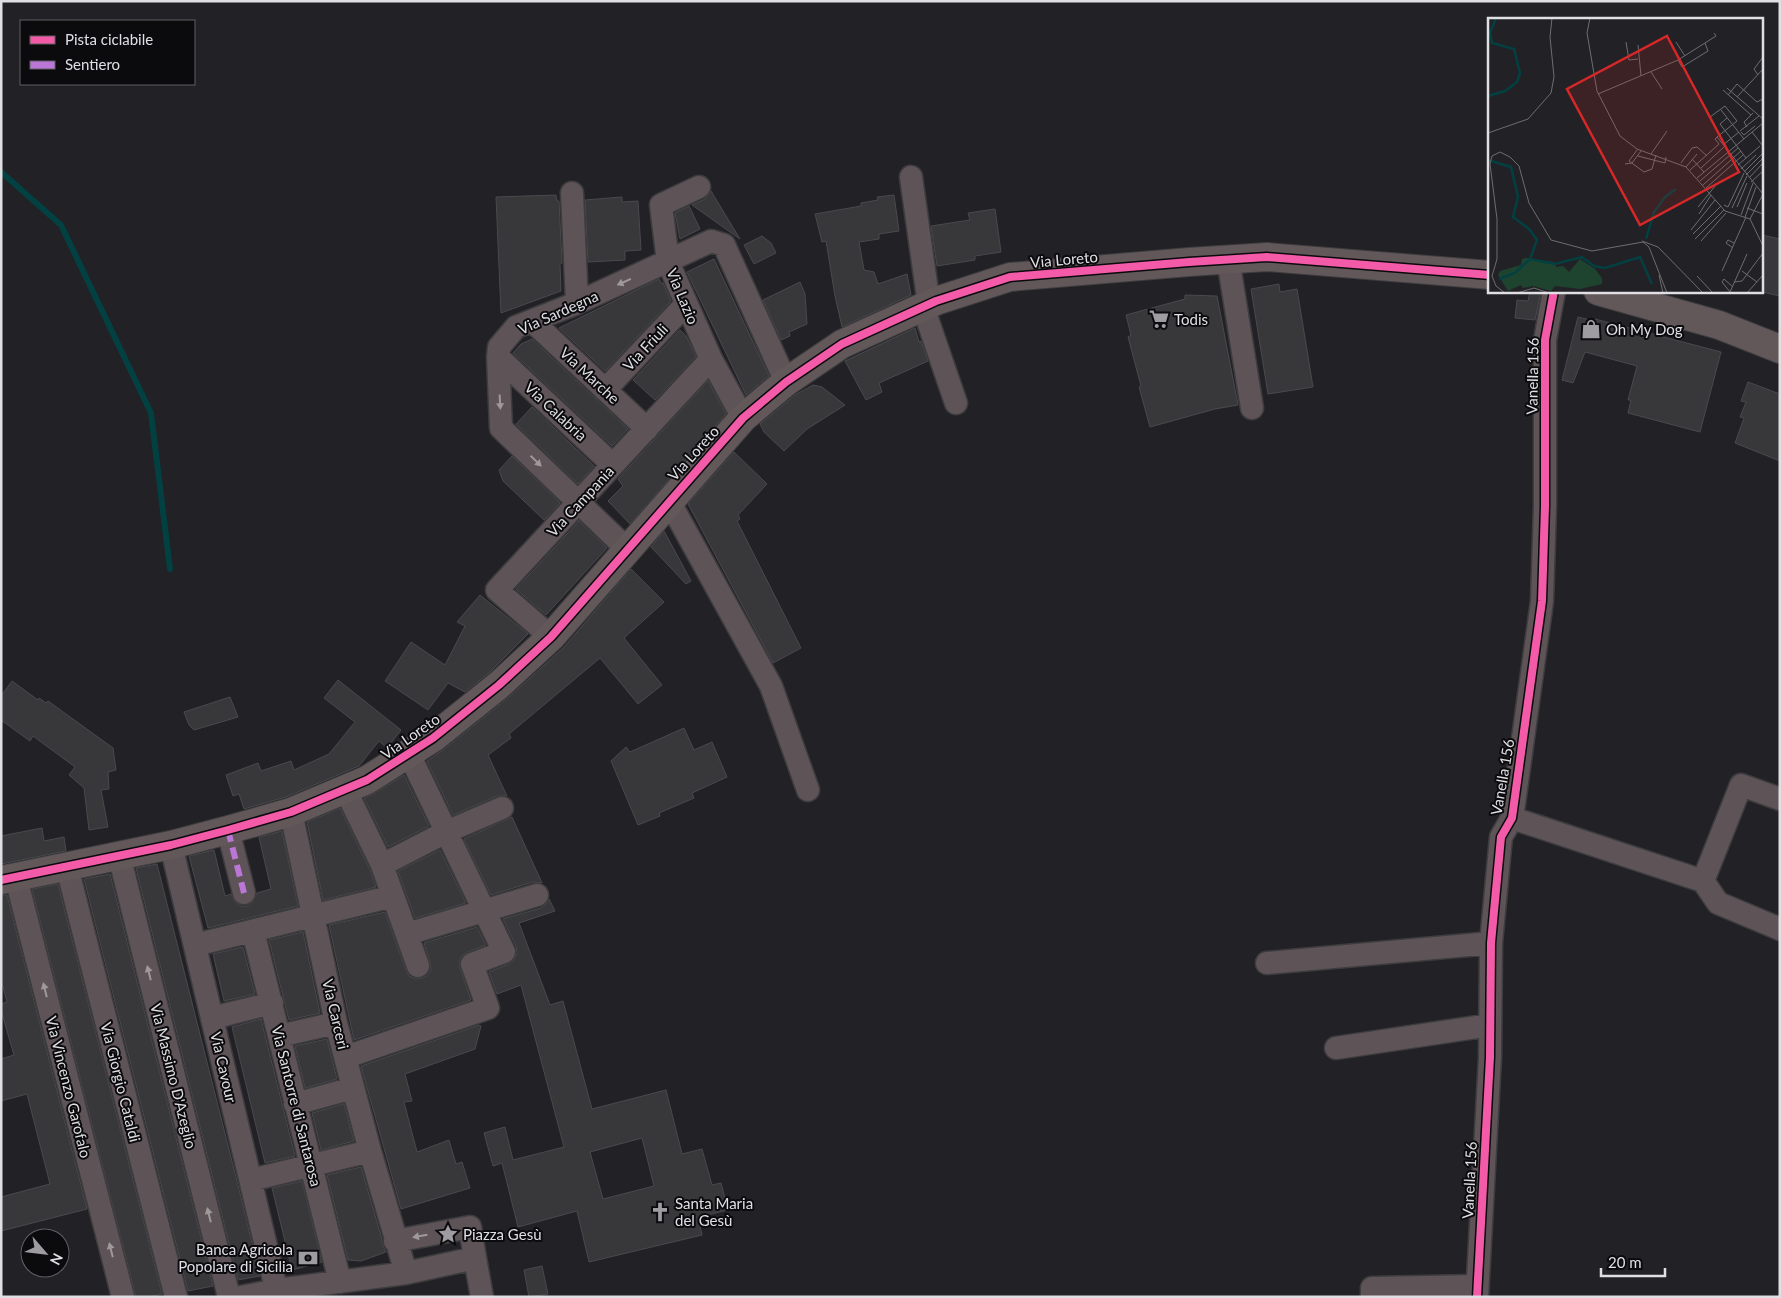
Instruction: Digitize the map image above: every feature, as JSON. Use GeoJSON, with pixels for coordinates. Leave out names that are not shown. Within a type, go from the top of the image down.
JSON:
{"type":"FeatureCollection","features":[{"type":"Feature","properties":{"kind":"street"},"geometry":{"type":"LineString","coordinates":[[911,177],[926,306],[956,402]]}},
{"type":"Feature","properties":{"kind":"street","name":"Via Lazio"},"geometry":{"type":"LineString","coordinates":[[699,187],[661,205],[668,262],[711,360],[743,418]]}},
{"type":"Feature","properties":{"kind":"street"},"geometry":{"type":"LineString","coordinates":[[572,193],[577,303]]}},
{"type":"Feature","properties":{"kind":"street","name":"Via Sardegna"},"geometry":{"type":"LineString","coordinates":[[579,502],[501,428],[499,347],[516,327],[577,303],[712,241],[724,246],[786,382]]}},
{"type":"Feature","properties":{"kind":"street","name":"Via Loreto"},"geometry":{"type":"LineString","coordinates":[[8,879],[171,845],[291,812],[367,780],[409,754],[499,685],[562,626],[627,549],[743,418],[786,382],[842,344],[926,306],[1010,278],[1228,259],[1267,257],[1488,275]]}},
{"type":"Feature","properties":{"kind":"street"},"geometry":{"type":"LineString","coordinates":[[1228,259],[1252,408]]}},
{"type":"Feature","properties":{"kind":"street","name":"Vanella 156"},"geometry":{"type":"LineString","coordinates":[[1476,1291],[1490,1057],[1491,943],[1501,837],[1512,818],[1542,601],[1545,506],[1545,340],[1554,292]]}},
{"type":"Feature","properties":{"kind":"street"},"geometry":{"type":"LineString","coordinates":[[1602,292],[1719,325],[1780,349]]}},
{"type":"Feature","properties":{"kind":"street","name":"Via Friuli"},"geometry":{"type":"LineString","coordinates":[[605,390],[686,304]]}},
{"type":"Feature","properties":{"kind":"street","name":"Via Marche"},"geometry":{"type":"LineString","coordinates":[[532,321],[647,429]]}},
{"type":"Feature","properties":{"kind":"street","name":"Via Calabria"},"geometry":{"type":"LineString","coordinates":[[498,357],[613,465]]}},
{"type":"Feature","properties":{"kind":"street","name":"Via Campania"},"geometry":{"type":"LineString","coordinates":[[551,637],[497,590],[711,360]]}},
{"type":"Feature","properties":{"kind":"street"},"geometry":{"type":"LineString","coordinates":[[669,501],[771,686],[808,790]]}},
{"type":"Feature","properties":{"kind":"street"},"geometry":{"type":"LineString","coordinates":[[579,502],[627,549]]}},
{"type":"Feature","properties":{"kind":"street"},"geometry":{"type":"LineString","coordinates":[[346,1057],[488,1008],[472,964],[504,952],[409,754]]}},
{"type":"Feature","properties":{"kind":"street"},"geometry":{"type":"LineString","coordinates":[[1703,881],[1741,785],[1780,799]]}},
{"type":"Feature","properties":{"kind":"street"},"geometry":{"type":"LineString","coordinates":[[346,790],[382,865],[418,966]]}},
{"type":"Feature","properties":{"kind":"street"},"geometry":{"type":"LineString","coordinates":[[382,865],[446,832],[502,808]]}},
{"type":"Feature","properties":{"kind":"street","name":"Via Carceri"},"geometry":{"type":"LineString","coordinates":[[291,812],[336,1023],[395,1240],[399,1274]]}},
{"type":"Feature","properties":{"kind":"street"},"geometry":{"type":"LineString","coordinates":[[1512,818],[1703,881],[1718,903],[1780,929]]}},
{"type":"Feature","properties":{"kind":"street"},"geometry":{"type":"LineString","coordinates":[[228,830],[244,893]]}},
{"type":"Feature","properties":{"kind":"street","name":"Via Cavour"},"geometry":{"type":"LineString","coordinates":[[171,845],[278,1293]]}},
{"type":"Feature","properties":{"kind":"street","name":"Via Massimo D'Azeglio"},"geometry":{"type":"LineString","coordinates":[[120,855],[229,1297]]}},
{"type":"Feature","properties":{"kind":"street","name":"Via Giorgio Cataldi"},"geometry":{"type":"LineString","coordinates":[[67,867],[176,1297]]}},
{"type":"Feature","properties":{"kind":"street","name":"Via Vincenzo Garofalo"},"geometry":{"type":"LineString","coordinates":[[8,879],[123,1297]]}},
{"type":"Feature","properties":{"kind":"street"},"geometry":{"type":"LineString","coordinates":[[407,934],[537,895]]}},
{"type":"Feature","properties":{"kind":"street"},"geometry":{"type":"LineString","coordinates":[[195,946],[393,896]]}},
{"type":"Feature","properties":{"kind":"street","name":"Via Santorre di Santarosa"},"geometry":{"type":"LineString","coordinates":[[253,931],[340,1282]]}},
{"type":"Feature","properties":{"kind":"street"},"geometry":{"type":"LineString","coordinates":[[1267,963],[1491,943]]}},
{"type":"Feature","properties":{"kind":"street"},"geometry":{"type":"LineString","coordinates":[[212,1018],[272,1003]]}},
{"type":"Feature","properties":{"kind":"street"},"geometry":{"type":"LineString","coordinates":[[279,1036],[336,1023]]}},
{"type":"Feature","properties":{"kind":"street"},"geometry":{"type":"LineString","coordinates":[[1336,1048],[1490,1025]]}},
{"type":"Feature","properties":{"kind":"street"},"geometry":{"type":"LineString","coordinates":[[295,1104],[353,1088]]}},
{"type":"Feature","properties":{"kind":"street"},"geometry":{"type":"LineString","coordinates":[[251,1180],[370,1151]]}},
{"type":"Feature","properties":{"kind":"street"},"geometry":{"type":"LineString","coordinates":[[395,1240],[470,1227],[481,1290]]}},
{"type":"Feature","properties":{"kind":"street"},"geometry":{"type":"LineString","coordinates":[[241,1297],[278,1293],[340,1282],[371,1287],[399,1274],[475,1258]]}},
{"type":"Feature","properties":{"kind":"street"},"geometry":{"type":"LineString","coordinates":[[1372,1297],[1372,1288],[1476,1291]]}},
{"type":"Feature","properties":{"kind":"building"},"geometry":{"type":"Polygon","coordinates":[[[711,191],[740,239],[692,205],[705,199],[711,191]]]}},
{"type":"Feature","properties":{"kind":"building"},"geometry":{"type":"Polygon","coordinates":[[[556,195],[557,201],[559,201],[562,263],[560,264],[561,291],[501,313],[496,197],[556,195]]]}},
{"type":"Feature","properties":{"kind":"building"},"geometry":{"type":"Polygon","coordinates":[[[894,195],[899,231],[879,234],[879,239],[859,242],[864,270],[874,272],[878,284],[907,274],[911,295],[842,327],[826,241],[822,242],[815,214],[861,206],[861,203],[878,200],[877,197],[894,195]]]}},
{"type":"Feature","properties":{"kind":"building"},"geometry":{"type":"Polygon","coordinates":[[[622,197],[622,202],[638,201],[641,250],[625,251],[625,260],[588,262],[585,200],[622,197]]]}},
{"type":"Feature","properties":{"kind":"building"},"geometry":{"type":"Polygon","coordinates":[[[689,206],[700,229],[680,239],[675,213],[689,206]]]}},
{"type":"Feature","properties":{"kind":"building"},"geometry":{"type":"Polygon","coordinates":[[[995,209],[1001,252],[975,256],[975,260],[937,266],[931,226],[970,220],[968,213],[995,209]]]}},
{"type":"Feature","properties":{"kind":"building"},"geometry":{"type":"Polygon","coordinates":[[[1764,235],[1780,239],[1780,296],[1762,292],[1764,292],[1764,235]]]}},
{"type":"Feature","properties":{"kind":"building"},"geometry":{"type":"Polygon","coordinates":[[[762,236],[771,243],[776,253],[754,264],[744,245],[762,236]]]}},
{"type":"Feature","properties":{"kind":"building"},"geometry":{"type":"Polygon","coordinates":[[[714,259],[769,376],[746,395],[687,272],[714,259]]]}},
{"type":"Feature","properties":{"kind":"building"},"geometry":{"type":"Polygon","coordinates":[[[659,279],[663,283],[671,301],[605,371],[559,328],[659,279]]]}},
{"type":"Feature","properties":{"kind":"building"},"geometry":{"type":"Polygon","coordinates":[[[800,282],[805,294],[807,324],[789,332],[790,336],[781,340],[763,300],[800,282]]]}},
{"type":"Feature","properties":{"kind":"building"},"geometry":{"type":"Polygon","coordinates":[[[1279,284],[1280,292],[1297,289],[1313,387],[1268,394],[1251,289],[1279,284]]]}},
{"type":"Feature","properties":{"kind":"building"},"geometry":{"type":"Polygon","coordinates":[[[1530,292],[1541,292],[1535,320],[1515,318],[1517,300],[1528,301],[1530,292]]]}},
{"type":"Feature","properties":{"kind":"building"},"geometry":{"type":"Polygon","coordinates":[[[1185,295],[1217,296],[1238,405],[1215,409],[1150,427],[1128,337],[1131,335],[1126,315],[1185,299],[1185,295]]]}},
{"type":"Feature","properties":{"kind":"building"},"geometry":{"type":"Polygon","coordinates":[[[1578,317],[1594,321],[1595,319],[1721,352],[1700,432],[1628,413],[1631,400],[1628,400],[1637,366],[1585,352],[1573,383],[1562,380],[1578,317]]]}},
{"type":"Feature","properties":{"kind":"building"},"geometry":{"type":"Polygon","coordinates":[[[915,328],[928,361],[879,383],[882,392],[866,400],[845,361],[915,328]]]}},
{"type":"Feature","properties":{"kind":"building"},"geometry":{"type":"Polygon","coordinates":[[[680,330],[686,336],[696,356],[655,400],[633,380],[680,330]]]}},
{"type":"Feature","properties":{"kind":"building"},"geometry":{"type":"Polygon","coordinates":[[[532,339],[628,429],[612,446],[513,353],[521,344],[532,339]]]}},
{"type":"Feature","properties":{"kind":"building"},"geometry":{"type":"Polygon","coordinates":[[[708,381],[726,414],[630,524],[608,501],[623,486],[618,479],[708,381]]]}},
{"type":"Feature","properties":{"kind":"building"},"geometry":{"type":"Polygon","coordinates":[[[1748,382],[1780,394],[1780,461],[1735,443],[1744,418],[1740,417],[1746,402],[1741,401],[1748,382]]]}},
{"type":"Feature","properties":{"kind":"building"},"geometry":{"type":"Polygon","coordinates":[[[813,385],[822,387],[845,405],[807,429],[784,451],[764,432],[760,424],[795,395],[813,385]]]}},
{"type":"Feature","properties":{"kind":"building"},"geometry":{"type":"Polygon","coordinates":[[[532,407],[594,466],[578,484],[516,424],[532,407]]]}},
{"type":"Feature","properties":{"kind":"building"},"geometry":{"type":"Polygon","coordinates":[[[734,452],[767,484],[738,515],[740,519],[737,521],[801,648],[773,663],[688,504],[734,452]]]}},
{"type":"Feature","properties":{"kind":"building"},"geometry":{"type":"Polygon","coordinates":[[[512,456],[560,503],[544,520],[503,481],[499,470],[512,456]]]}},
{"type":"Feature","properties":{"kind":"building"},"geometry":{"type":"Polygon","coordinates":[[[579,521],[607,548],[546,615],[516,589],[579,521]]]}},
{"type":"Feature","properties":{"kind":"building"},"geometry":{"type":"Polygon","coordinates":[[[664,531],[691,581],[686,584],[651,547],[664,531]]]}},
{"type":"Feature","properties":{"kind":"building"},"geometry":{"type":"Polygon","coordinates":[[[631,569],[664,602],[624,638],[662,685],[638,704],[600,658],[509,734],[511,738],[488,755],[507,796],[497,796],[453,815],[427,761],[509,697],[564,647],[631,569]]]}},
{"type":"Feature","properties":{"kind":"building"},"geometry":{"type":"Polygon","coordinates":[[[480,595],[528,634],[489,673],[465,692],[448,683],[428,710],[385,681],[411,642],[445,665],[465,626],[457,622],[480,595]]]}},
{"type":"Feature","properties":{"kind":"building"},"geometry":{"type":"Polygon","coordinates":[[[338,680],[401,730],[387,748],[379,741],[359,766],[286,797],[244,809],[239,794],[233,796],[226,775],[258,763],[261,771],[291,761],[294,770],[329,754],[355,722],[324,698],[338,680]]]}},
{"type":"Feature","properties":{"kind":"building"},"geometry":{"type":"Polygon","coordinates":[[[12,681],[38,700],[39,698],[46,703],[48,701],[113,748],[116,770],[108,772],[109,789],[101,790],[108,827],[89,830],[84,788],[69,775],[75,767],[33,736],[30,741],[1,720],[1,696],[12,681]]]}},
{"type":"Feature","properties":{"kind":"building"},"geometry":{"type":"Polygon","coordinates":[[[230,697],[238,717],[194,730],[189,725],[184,712],[230,697]]]}},
{"type":"Feature","properties":{"kind":"building"},"geometry":{"type":"Polygon","coordinates":[[[684,728],[694,750],[712,742],[727,777],[692,793],[694,798],[659,813],[660,816],[638,825],[611,761],[626,747],[630,752],[684,728]]]}},
{"type":"Feature","properties":{"kind":"building"},"geometry":{"type":"Polygon","coordinates":[[[404,775],[429,826],[388,847],[364,798],[404,775]]]}},
{"type":"Feature","properties":{"kind":"building"},"geometry":{"type":"Polygon","coordinates":[[[340,808],[370,870],[376,887],[323,900],[307,822],[340,808]]]}},
{"type":"Feature","properties":{"kind":"building"},"geometry":{"type":"Polygon","coordinates":[[[512,817],[542,883],[533,882],[491,895],[464,839],[512,817]]]}},
{"type":"Feature","properties":{"kind":"building"},"geometry":{"type":"Polygon","coordinates":[[[42,828],[44,841],[64,837],[66,851],[1,864],[1,836],[42,828]]]}},
{"type":"Feature","properties":{"kind":"building"},"geometry":{"type":"Polygon","coordinates":[[[282,831],[298,906],[208,928],[189,856],[214,850],[225,896],[231,894],[235,902],[241,906],[248,906],[253,902],[257,893],[271,889],[259,837],[282,831]]]}},
{"type":"Feature","properties":{"kind":"building"},"geometry":{"type":"Polygon","coordinates":[[[440,850],[466,903],[415,918],[398,871],[440,850]]]}},
{"type":"Feature","properties":{"kind":"building"},"geometry":{"type":"Polygon","coordinates":[[[157,864],[260,1276],[238,1280],[136,868],[157,864]]]}},
{"type":"Feature","properties":{"kind":"building"},"geometry":{"type":"Polygon","coordinates":[[[110,874],[213,1286],[188,1291],[84,879],[110,874]]]}},
{"type":"Feature","properties":{"kind":"building"},"geometry":{"type":"Polygon","coordinates":[[[58,884],[162,1294],[136,1297],[32,889],[58,884]]]}},
{"type":"Feature","properties":{"kind":"building"},"geometry":{"type":"Polygon","coordinates":[[[1,895],[7,895],[87,1209],[1,1231],[1,1197],[50,1184],[27,1094],[1,1101],[1,1059],[14,1055],[1,1010],[1,1004],[7,1002],[1,979],[1,895]]]}},
{"type":"Feature","properties":{"kind":"building"},"geometry":{"type":"Polygon","coordinates":[[[549,899],[555,911],[519,923],[550,1005],[563,1001],[592,1109],[666,1090],[682,1154],[702,1149],[712,1185],[721,1183],[728,1210],[698,1217],[702,1235],[589,1262],[577,1211],[518,1227],[502,1163],[493,1166],[484,1133],[505,1127],[513,1160],[564,1147],[521,985],[497,994],[489,972],[509,964],[517,954],[516,946],[503,919],[541,908],[549,899]],[[642,1138],[590,1152],[603,1199],[654,1186],[642,1138]]]}},
{"type":"Feature","properties":{"kind":"building"},"geometry":{"type":"Polygon","coordinates":[[[385,912],[406,970],[409,976],[415,979],[428,975],[431,969],[424,943],[477,927],[486,945],[467,952],[459,961],[471,1000],[354,1040],[329,925],[385,912]]]}},
{"type":"Feature","properties":{"kind":"building"},"geometry":{"type":"Polygon","coordinates":[[[303,932],[320,1013],[289,1020],[269,940],[303,932]]]}},
{"type":"Feature","properties":{"kind":"building"},"geometry":{"type":"Polygon","coordinates":[[[243,947],[255,994],[224,1001],[213,954],[243,947]]]}},
{"type":"Feature","properties":{"kind":"building"},"geometry":{"type":"Polygon","coordinates":[[[261,1019],[295,1156],[265,1163],[232,1027],[261,1019]]]}},
{"type":"Feature","properties":{"kind":"building"},"geometry":{"type":"Polygon","coordinates":[[[479,1025],[481,1026],[475,1049],[405,1074],[412,1101],[404,1102],[417,1152],[449,1140],[456,1164],[462,1162],[470,1188],[401,1209],[361,1066],[479,1025]]]}},
{"type":"Feature","properties":{"kind":"building"},"geometry":{"type":"Polygon","coordinates":[[[327,1039],[337,1079],[305,1088],[295,1046],[327,1039]]]}},
{"type":"Feature","properties":{"kind":"building"},"geometry":{"type":"Polygon","coordinates":[[[344,1104],[354,1141],[321,1150],[312,1113],[344,1104]]]}},
{"type":"Feature","properties":{"kind":"building"},"geometry":{"type":"Polygon","coordinates":[[[361,1167],[382,1244],[386,1252],[361,1261],[348,1260],[327,1175],[361,1167]]]}},
{"type":"Feature","properties":{"kind":"building"},"geometry":{"type":"Polygon","coordinates":[[[302,1181],[322,1262],[292,1270],[272,1188],[302,1181]]]}},
{"type":"Feature","properties":{"kind":"building"},"geometry":{"type":"Polygon","coordinates":[[[542,1266],[548,1294],[529,1297],[524,1270],[542,1266]]]}},
{"type":"Feature","properties":{"kind":"waterway"},"geometry":{"type":"LineString","coordinates":[[1,172],[61,225],[151,413],[170,569]]}},
{"type":"Feature","properties":{"kind":"marked path"},"geometry":{"type":"LineString","coordinates":[[228,830],[244,893]]}},
{"type":"Feature","properties":{"kind":"cycle path"},"geometry":{"type":"LineString","coordinates":[[1,880],[171,845],[228,830],[291,812],[367,780],[433,738],[499,685],[551,637],[743,418],[786,382],[842,344],[936,301],[1010,277],[1267,257],[1488,275]]}},
{"type":"Feature","properties":{"kind":"cycle path"},"geometry":{"type":"LineString","coordinates":[[1477,1297],[1490,1057],[1491,943],[1501,837],[1512,818],[1542,601],[1545,506],[1545,340],[1554,292]]}},
{"type":"Feature","properties":{"kind":"place","name":"Todis"},"geometry":{"type":"Point","coordinates":[1159,319]}},
{"type":"Feature","properties":{"kind":"place","name":"Oh My Dog"},"geometry":{"type":"Point","coordinates":[1591,329]}},
{"type":"Feature","properties":{"kind":"place","name":"Santa Maria del Gesù"},"geometry":{"type":"Point","coordinates":[660,1212]}},
{"type":"Feature","properties":{"kind":"place","name":"Piazza Gesù"},"geometry":{"type":"Point","coordinates":[448,1234]}},
{"type":"Feature","properties":{"kind":"place","name":"Banca Agricola Popolare di Sicilia"},"geometry":{"type":"Point","coordinates":[308,1258]}}]}
